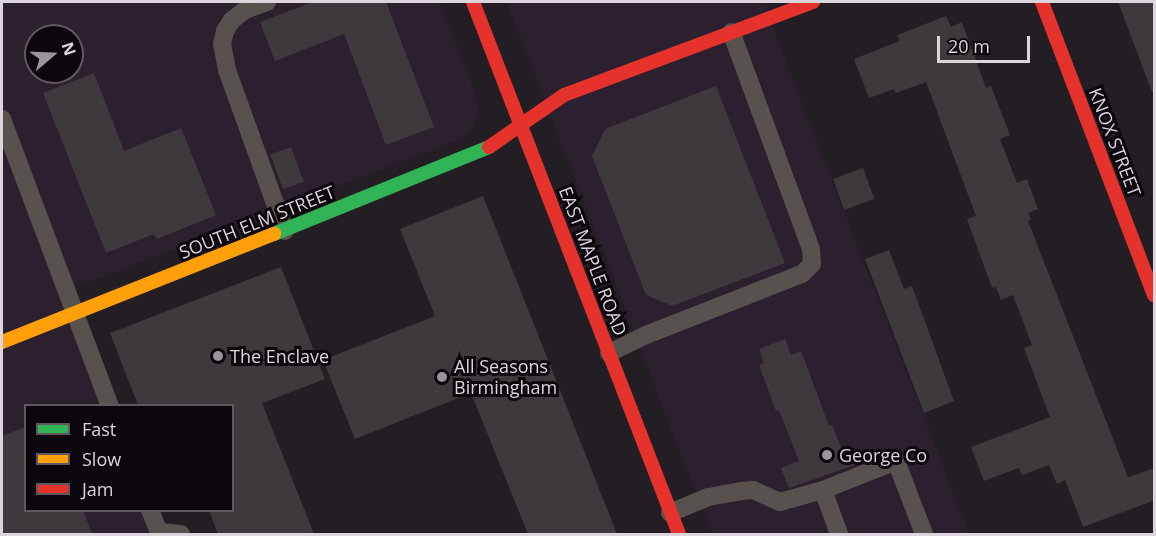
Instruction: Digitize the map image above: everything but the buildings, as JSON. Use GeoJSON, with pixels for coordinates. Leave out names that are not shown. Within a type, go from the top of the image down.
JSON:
{"type":"FeatureCollection","features":[{"type":"Feature","properties":{"kind":"street","name":"EAST MAPLE ROAD"},"geometry":{"type":"LineString","coordinates":[[473,2],[679,534]]}},
{"type":"Feature","properties":{"kind":"street","name":"SOUTH ELM STREET"},"geometry":{"type":"LineString","coordinates":[[2,342],[75,315],[485,150],[564,95],[813,2]]}},
{"type":"Feature","properties":{"kind":"street","name":"KNOX STREET"},"geometry":{"type":"LineString","coordinates":[[1042,2],[1155,295]]}},
{"type":"Feature","properties":{"kind":"lane"},"geometry":{"type":"LineString","coordinates":[[267,2],[245,10],[232,20],[222,44],[227,70],[285,231]]}},
{"type":"Feature","properties":{"kind":"lane"},"geometry":{"type":"LineString","coordinates":[[609,353],[646,335],[802,274],[812,264],[811,249],[731,32]]}},
{"type":"Feature","properties":{"kind":"lane"},"geometry":{"type":"LineString","coordinates":[[2,118],[110,404]]}},
{"type":"Feature","properties":{"kind":"lane"},"geometry":{"type":"LineString","coordinates":[[670,513],[708,497],[742,491],[753,490],[780,502],[823,490],[896,461],[924,534]]}},
{"type":"Feature","properties":{"kind":"lane"},"geometry":{"type":"LineString","coordinates":[[823,490],[839,534]]}},
{"type":"Feature","properties":{"kind":"lane"},"geometry":{"type":"LineString","coordinates":[[151,512],[159,532],[181,534]]}},
{"type":"Feature","properties":{"kind":"shaded area"},"geometry":{"type":"Polygon","coordinates":[[[2,2],[440,2],[474,91],[478,108],[470,132],[460,139],[57,294],[101,404],[24,404],[24,512],[143,512],[152,534],[2,534],[2,2]]]}},
{"type":"Feature","properties":{"kind":"shaded area"},"geometry":{"type":"Polygon","coordinates":[[[507,2],[766,2],[776,37],[969,534],[712,534],[507,2]]]}},
{"type":"Feature","properties":{"kind":"traffic: fast"},"geometry":{"type":"LineString","coordinates":[[274,234],[489,147]]}},
{"type":"Feature","properties":{"kind":"traffic: slow"},"geometry":{"type":"LineString","coordinates":[[2,342],[274,234]]}},
{"type":"Feature","properties":{"kind":"traffic: jam"},"geometry":{"type":"LineString","coordinates":[[473,2],[679,534]]}},
{"type":"Feature","properties":{"kind":"traffic: jam"},"geometry":{"type":"LineString","coordinates":[[489,147],[564,95],[813,2]]}},
{"type":"Feature","properties":{"kind":"traffic: jam"},"geometry":{"type":"LineString","coordinates":[[1042,2],[1154,295]]}},
{"type":"Feature","properties":{"kind":"place","name":"The Enclave"},"geometry":{"type":"Point","coordinates":[218,356]}},
{"type":"Feature","properties":{"kind":"place","name":"All Seasons Birmingham"},"geometry":{"type":"Point","coordinates":[442,377]}},
{"type":"Feature","properties":{"kind":"place","name":"George Co"},"geometry":{"type":"Point","coordinates":[827,455]}}]}
